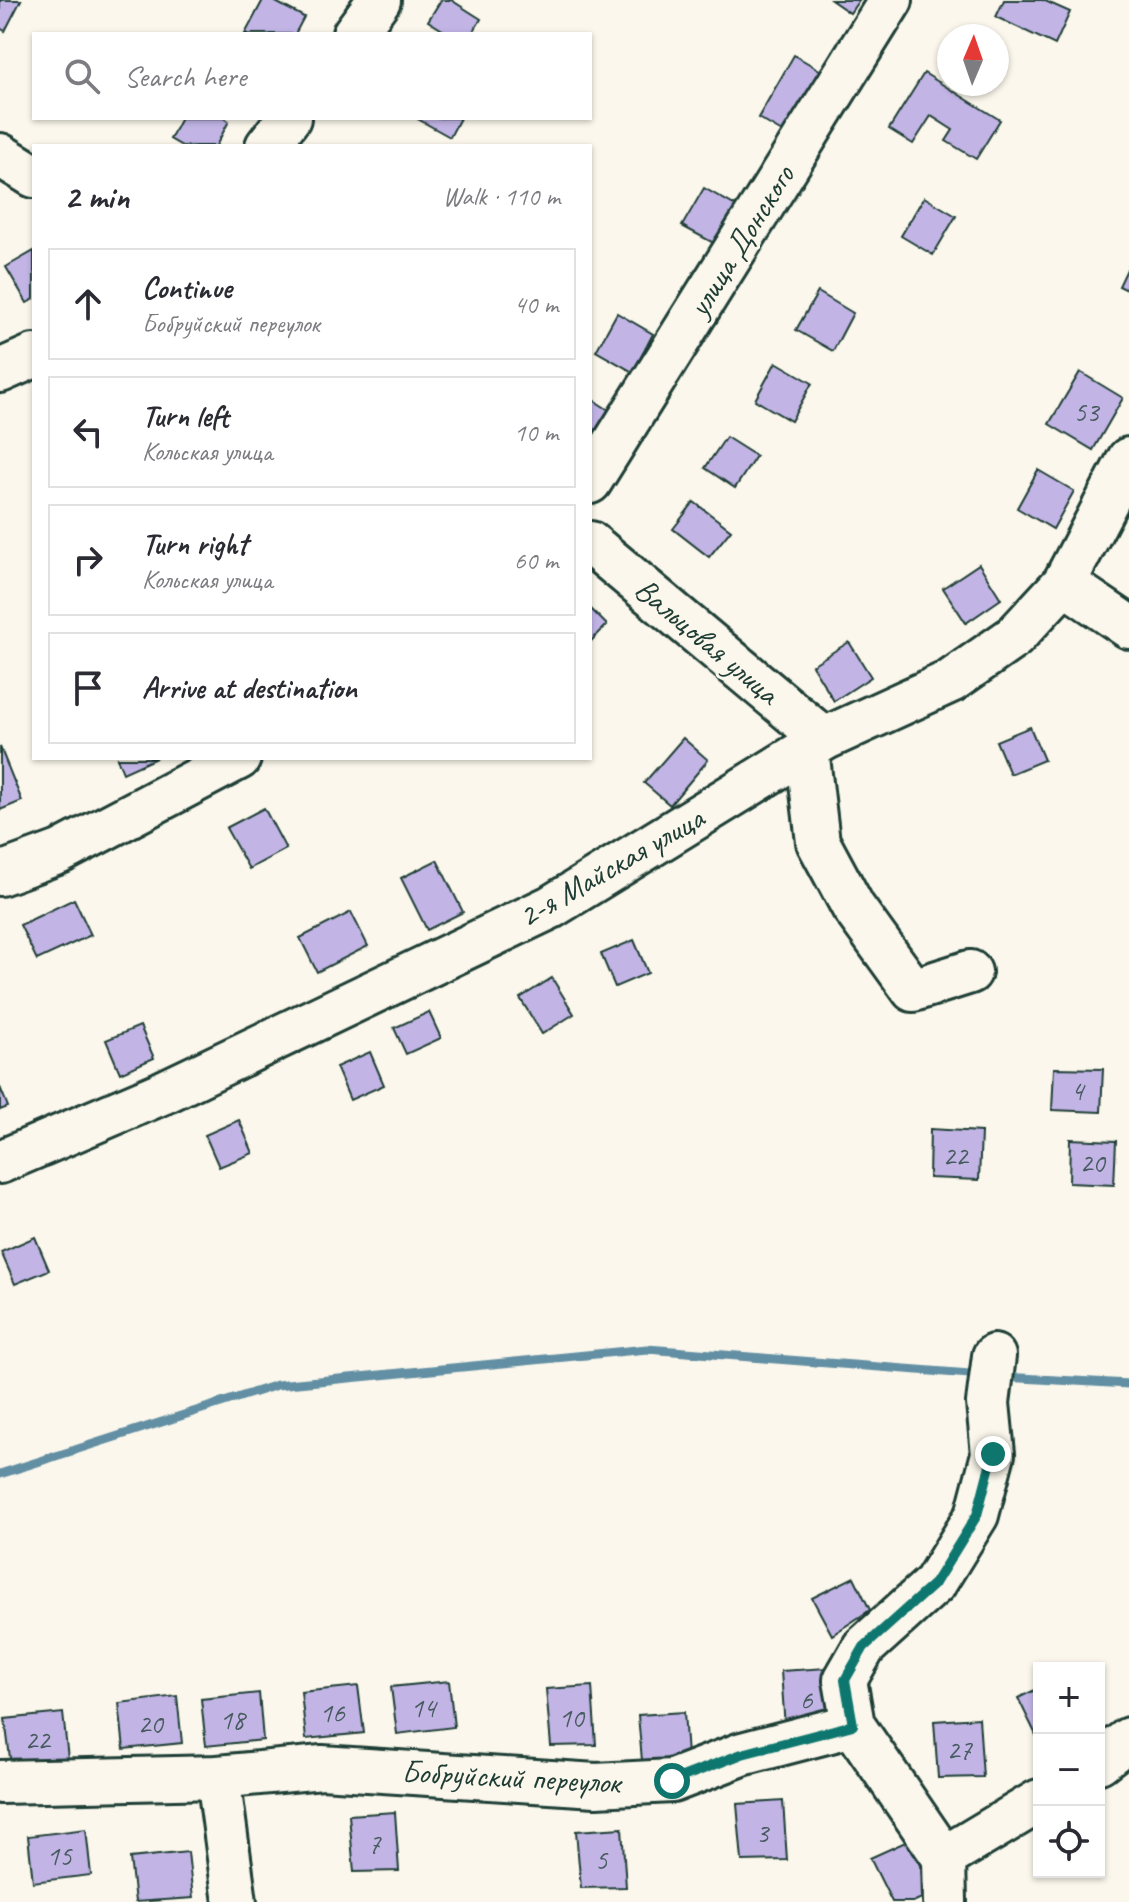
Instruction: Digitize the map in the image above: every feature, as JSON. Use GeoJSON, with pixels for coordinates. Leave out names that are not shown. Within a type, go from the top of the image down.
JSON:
{"type":"FeatureCollection","features":[{"type":"Feature","properties":{"kind":"street"},"geometry":{"type":"LineString","coordinates":[[355,32],[379,0]]}},
{"type":"Feature","properties":{"kind":"street","name":"улица Донского"},"geometry":{"type":"LineString","coordinates":[[592,479],[891,0]]}},
{"type":"Feature","properties":{"kind":"street"},"geometry":{"type":"LineString","coordinates":[[269,144],[287,120]]}},
{"type":"Feature","properties":{"kind":"street"},"geometry":{"type":"LineString","coordinates":[[0,155],[32,175]]}},
{"type":"Feature","properties":{"kind":"street"},"geometry":{"type":"LineString","coordinates":[[0,371],[32,357]]}},
{"type":"Feature","properties":{"kind":"street","name":"2-я Майская улица"},"geometry":{"type":"LineString","coordinates":[[0,1162],[162,1093],[551,907],[816,744],[951,681],[1014,637],[1064,583],[1129,459]]}},
{"type":"Feature","properties":{"kind":"street","name":"Вальцовая улица"},"geometry":{"type":"LineString","coordinates":[[592,545],[816,744]]}},
{"type":"Feature","properties":{"kind":"street"},"geometry":{"type":"LineString","coordinates":[[1064,583],[1129,627]]}},
{"type":"Feature","properties":{"kind":"street"},"geometry":{"type":"LineString","coordinates":[[816,744],[818,842],[861,919],[913,990],[970,972]]}},
{"type":"Feature","properties":{"kind":"street"},"geometry":{"type":"LineString","coordinates":[[0,874],[60,852],[235,760]]}},
{"type":"Feature","properties":{"kind":"street"},"geometry":{"type":"LineString","coordinates":[[945,1902],[944,1858],[853,1725],[845,1680],[864,1647],[935,1583],[977,1515],[993,1454],[988,1403],[994,1356]]}},
{"type":"Feature","properties":{"kind":"street","name":"Бобруйский переулок"},"geometry":{"type":"LineString","coordinates":[[0,1782],[218,1777],[322,1767],[596,1785],[672,1781],[742,1754],[853,1725]]}},
{"type":"Feature","properties":{"kind":"street"},"geometry":{"type":"LineString","coordinates":[[1105,1757],[1129,1739]]}},
{"type":"Feature","properties":{"kind":"street"},"geometry":{"type":"LineString","coordinates":[[218,1777],[235,1902]]}},
{"type":"Feature","properties":{"kind":"street"},"geometry":{"type":"LineString","coordinates":[[944,1858],[1033,1805]]}},
{"type":"Feature","properties":{"kind":"building"},"geometry":{"type":"Polygon","coordinates":[[[0,0],[21,0],[5,31],[0,28],[0,0]]]}},
{"type":"Feature","properties":{"kind":"building"},"geometry":{"type":"Polygon","coordinates":[[[263,0],[272,0],[304,17],[296,32],[246,32],[263,0]]]}},
{"type":"Feature","properties":{"kind":"building"},"geometry":{"type":"Polygon","coordinates":[[[441,0],[451,0],[481,19],[473,32],[446,32],[428,21],[441,0]]]}},
{"type":"Feature","properties":{"kind":"building"},"geometry":{"type":"Polygon","coordinates":[[[831,0],[859,0],[850,13],[831,0]]]}},
{"type":"Feature","properties":{"kind":"building"},"geometry":{"type":"Polygon","coordinates":[[[1004,0],[1043,0],[1070,12],[1055,45],[996,17],[1004,0]]]}},
{"type":"Feature","properties":{"kind":"building"},"geometry":{"type":"Polygon","coordinates":[[[794,55],[825,73],[789,136],[758,118],[794,55]]]}},
{"type":"Feature","properties":{"kind":"building"},"geometry":{"type":"Polygon","coordinates":[[[924,73],[937,81],[937,96],[961,96],[1000,120],[976,159],[946,141],[953,130],[931,116],[913,144],[889,129],[924,73]]]}},
{"type":"Feature","properties":{"kind":"building"},"geometry":{"type":"Polygon","coordinates":[[[180,120],[229,121],[217,144],[179,144],[170,139],[180,120]]]}},
{"type":"Feature","properties":{"kind":"building"},"geometry":{"type":"Polygon","coordinates":[[[420,120],[459,120],[450,137],[420,120]]]}},
{"type":"Feature","properties":{"kind":"building"},"geometry":{"type":"Polygon","coordinates":[[[704,188],[739,208],[719,246],[682,226],[704,188]]]}},
{"type":"Feature","properties":{"kind":"building"},"geometry":{"type":"Polygon","coordinates":[[[924,197],[956,216],[933,255],[901,236],[924,197]]]}},
{"type":"Feature","properties":{"kind":"building"},"geometry":{"type":"Polygon","coordinates":[[[32,252],[32,300],[27,303],[6,267],[32,252]]]}},
{"type":"Feature","properties":{"kind":"building"},"geometry":{"type":"Polygon","coordinates":[[[1129,265],[1129,291],[1119,286],[1129,265]]]}},
{"type":"Feature","properties":{"kind":"building"},"geometry":{"type":"Polygon","coordinates":[[[818,292],[853,313],[833,351],[796,330],[818,292]]]}},
{"type":"Feature","properties":{"kind":"building"},"geometry":{"type":"Polygon","coordinates":[[[617,313],[653,334],[633,372],[596,351],[617,313]]]}},
{"type":"Feature","properties":{"kind":"building"},"geometry":{"type":"Polygon","coordinates":[[[776,362],[812,383],[791,421],[755,400],[776,362]]]}},
{"type":"Feature","properties":{"kind":"building"},"geometry":{"type":"Polygon","coordinates":[[[1080,372],[1123,398],[1093,450],[1049,424],[1080,372]]]}},
{"type":"Feature","properties":{"kind":"building"},"geometry":{"type":"Polygon","coordinates":[[[592,399],[612,412],[592,443],[592,399]]]}},
{"type":"Feature","properties":{"kind":"building"},"geometry":{"type":"Polygon","coordinates":[[[726,437],[756,456],[735,488],[705,468],[726,437]]]}},
{"type":"Feature","properties":{"kind":"building"},"geometry":{"type":"Polygon","coordinates":[[[1038,470],[1074,491],[1053,529],[1017,508],[1038,470]]]}},
{"type":"Feature","properties":{"kind":"building"},"geometry":{"type":"Polygon","coordinates":[[[694,502],[731,530],[709,557],[673,529],[694,502]]]}},
{"type":"Feature","properties":{"kind":"building"},"geometry":{"type":"Polygon","coordinates":[[[979,564],[1001,599],[966,623],[943,588],[979,564]]]}},
{"type":"Feature","properties":{"kind":"building"},"geometry":{"type":"Polygon","coordinates":[[[592,610],[607,625],[592,640],[592,610]]]}},
{"type":"Feature","properties":{"kind":"building"},"geometry":{"type":"Polygon","coordinates":[[[849,642],[871,677],[834,701],[812,665],[849,642]]]}},
{"type":"Feature","properties":{"kind":"building"},"geometry":{"type":"Polygon","coordinates":[[[1030,727],[1044,760],[1010,774],[996,741],[1030,727]]]}},
{"type":"Feature","properties":{"kind":"building"},"geometry":{"type":"Polygon","coordinates":[[[683,738],[708,760],[670,805],[644,783],[683,738]]]}},
{"type":"Feature","properties":{"kind":"building"},"geometry":{"type":"Polygon","coordinates":[[[0,747],[22,801],[0,810],[0,747]]]}},
{"type":"Feature","properties":{"kind":"building"},"geometry":{"type":"Polygon","coordinates":[[[118,760],[152,760],[123,773],[118,760]]]}},
{"type":"Feature","properties":{"kind":"building"},"geometry":{"type":"Polygon","coordinates":[[[264,808],[286,849],[249,869],[226,828],[264,808]]]}},
{"type":"Feature","properties":{"kind":"building"},"geometry":{"type":"Polygon","coordinates":[[[437,860],[463,912],[427,930],[401,878],[437,860]]]}},
{"type":"Feature","properties":{"kind":"building"},"geometry":{"type":"Polygon","coordinates":[[[74,899],[91,935],[37,960],[20,925],[74,899]]]}},
{"type":"Feature","properties":{"kind":"building"},"geometry":{"type":"Polygon","coordinates":[[[351,912],[368,946],[317,972],[300,938],[351,912]]]}},
{"type":"Feature","properties":{"kind":"building"},"geometry":{"type":"Polygon","coordinates":[[[634,940],[648,973],[615,987],[601,954],[634,940]]]}},
{"type":"Feature","properties":{"kind":"building"},"geometry":{"type":"Polygon","coordinates":[[[552,978],[574,1014],[542,1034],[520,998],[552,978]]]}},
{"type":"Feature","properties":{"kind":"building"},"geometry":{"type":"Polygon","coordinates":[[[429,1012],[441,1038],[406,1054],[394,1028],[429,1012]]]}},
{"type":"Feature","properties":{"kind":"building"},"geometry":{"type":"Polygon","coordinates":[[[140,1026],[154,1058],[120,1073],[106,1040],[140,1026]]]}},
{"type":"Feature","properties":{"kind":"building"},"geometry":{"type":"Polygon","coordinates":[[[370,1052],[384,1085],[350,1100],[336,1067],[370,1052]]]}},
{"type":"Feature","properties":{"kind":"building"},"geometry":{"type":"Polygon","coordinates":[[[1054,1068],[1103,1069],[1101,1112],[1052,1110],[1054,1068]]]}},
{"type":"Feature","properties":{"kind":"building"},"geometry":{"type":"Polygon","coordinates":[[[0,1087],[8,1107],[0,1110],[0,1087]]]}},
{"type":"Feature","properties":{"kind":"building"},"geometry":{"type":"Polygon","coordinates":[[[239,1120],[253,1153],[219,1167],[205,1135],[239,1120]]]}},
{"type":"Feature","properties":{"kind":"building"},"geometry":{"type":"Polygon","coordinates":[[[930,1129],[981,1132],[979,1180],[929,1178],[930,1129]]]}},
{"type":"Feature","properties":{"kind":"building"},"geometry":{"type":"Polygon","coordinates":[[[1070,1139],[1116,1141],[1114,1185],[1069,1183],[1070,1139]]]}},
{"type":"Feature","properties":{"kind":"building"},"geometry":{"type":"Polygon","coordinates":[[[35,1237],[49,1270],[15,1284],[1,1252],[35,1237]]]}},
{"type":"Feature","properties":{"kind":"building"},"geometry":{"type":"Polygon","coordinates":[[[854,1577],[870,1610],[832,1635],[812,1598],[854,1577]]]}},
{"type":"Feature","properties":{"kind":"building"},"geometry":{"type":"Polygon","coordinates":[[[827,1668],[830,1727],[785,1728],[781,1671],[827,1668]]]}},
{"type":"Feature","properties":{"kind":"building"},"geometry":{"type":"Polygon","coordinates":[[[449,1681],[454,1727],[397,1734],[391,1687],[449,1681]]]}},
{"type":"Feature","properties":{"kind":"building"},"geometry":{"type":"Polygon","coordinates":[[[358,1686],[364,1733],[306,1739],[301,1692],[358,1686]]]}},
{"type":"Feature","properties":{"kind":"building"},"geometry":{"type":"Polygon","coordinates":[[[592,1686],[596,1745],[551,1746],[546,1689],[592,1686]]]}},
{"type":"Feature","properties":{"kind":"building"},"geometry":{"type":"Polygon","coordinates":[[[1033,1691],[1033,1729],[1018,1698],[1033,1691]]]}},
{"type":"Feature","properties":{"kind":"building"},"geometry":{"type":"Polygon","coordinates":[[[259,1693],[263,1740],[206,1746],[201,1699],[259,1693]]]}},
{"type":"Feature","properties":{"kind":"building"},"geometry":{"type":"Polygon","coordinates":[[[177,1696],[182,1743],[124,1749],[119,1703],[177,1696]]]}},
{"type":"Feature","properties":{"kind":"building"},"geometry":{"type":"Polygon","coordinates":[[[684,1712],[688,1771],[643,1772],[638,1715],[684,1712]]]}},
{"type":"Feature","properties":{"kind":"building"},"geometry":{"type":"Polygon","coordinates":[[[63,1713],[68,1759],[11,1766],[5,1719],[63,1713]]]}},
{"type":"Feature","properties":{"kind":"building"},"geometry":{"type":"Polygon","coordinates":[[[979,1718],[983,1777],[938,1778],[934,1721],[979,1718]]]}},
{"type":"Feature","properties":{"kind":"building"},"geometry":{"type":"Polygon","coordinates":[[[783,1801],[787,1860],[742,1861],[737,1804],[783,1801]]]}},
{"type":"Feature","properties":{"kind":"building"},"geometry":{"type":"Polygon","coordinates":[[[395,1812],[399,1871],[354,1872],[349,1815],[395,1812]]]}},
{"type":"Feature","properties":{"kind":"building"},"geometry":{"type":"Polygon","coordinates":[[[622,1828],[626,1887],[581,1888],[576,1831],[622,1828]]]}},
{"type":"Feature","properties":{"kind":"building"},"geometry":{"type":"Polygon","coordinates":[[[86,1829],[91,1875],[33,1882],[28,1836],[86,1829]]]}},
{"type":"Feature","properties":{"kind":"building"},"geometry":{"type":"Polygon","coordinates":[[[912,1839],[939,1890],[913,1902],[892,1902],[870,1858],[912,1839]]]}},
{"type":"Feature","properties":{"kind":"building"},"geometry":{"type":"Polygon","coordinates":[[[188,1852],[193,1898],[135,1902],[130,1858],[188,1852]]]}},
{"type":"Feature","properties":{"kind":"waterway"},"geometry":{"type":"LineString","coordinates":[[0,1474],[277,1385],[647,1349],[983,1375]]}},
{"type":"Feature","properties":{"kind":"waterway"},"geometry":{"type":"LineString","coordinates":[[1002,1377],[1129,1384]]}},
{"type":"Feature","properties":{"kind":"route"},"geometry":{"type":"LineString","coordinates":[[672,1781],[742,1754],[853,1725],[845,1680],[864,1647],[935,1583],[977,1515],[993,1454]]}}]}
